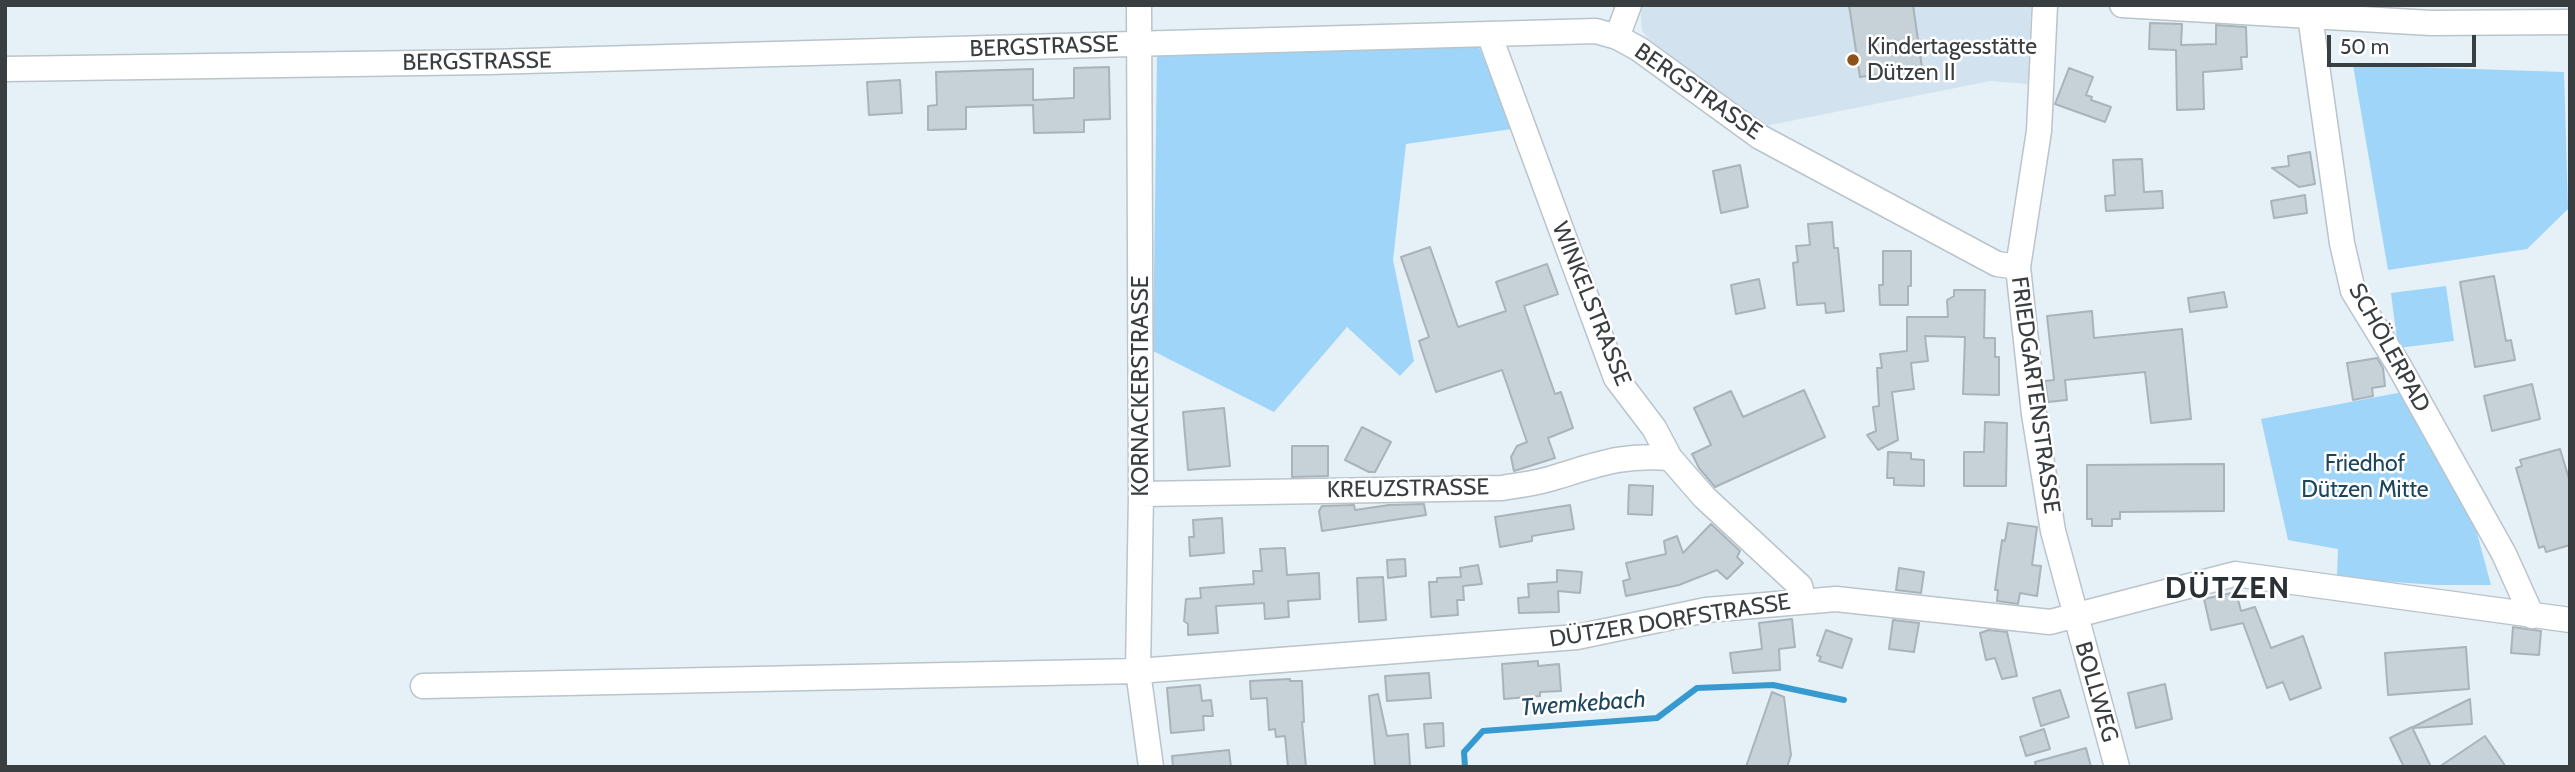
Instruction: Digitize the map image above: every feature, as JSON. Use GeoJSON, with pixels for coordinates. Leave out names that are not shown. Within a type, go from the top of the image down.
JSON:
{"type":"FeatureCollection","features":[{"type":"Feature","properties":{"kind":"street","name":"KORNACKERSTRASSE"},"geometry":{"type":"LineString","coordinates":[[1139,5],[1141,494],[1138,671],[1151,767]]}},
{"type":"Feature","properties":{"kind":"street"},"geometry":{"type":"LineString","coordinates":[[1617,37],[1629,5]]}},
{"type":"Feature","properties":{"kind":"street","name":"FRIEDGARTENSTRASSE"},"geometry":{"type":"LineString","coordinates":[[2045,5],[2039,131],[2018,267],[2034,414],[2053,531],[2076,616]]}},
{"type":"Feature","properties":{"kind":"street"},"geometry":{"type":"LineString","coordinates":[[2122,5],[2310,16],[2429,14],[2570,22]]}},
{"type":"Feature","properties":{"kind":"street","name":"SCHÖLERPAD"},"geometry":{"type":"LineString","coordinates":[[2310,16],[2342,243],[2353,291],[2399,366],[2504,554],[2532,616]]}},
{"type":"Feature","properties":{"kind":"street","name":"BERGSTRASSE"},"geometry":{"type":"LineString","coordinates":[[5,69],[489,62],[1585,31],[1617,37],[1639,49],[1760,137],[1997,264],[2018,267]]}},
{"type":"Feature","properties":{"kind":"street","name":"WINKELSTRASSE"},"geometry":{"type":"LineString","coordinates":[[1489,34],[1616,378],[1654,428],[1670,458],[1704,497],[1800,586],[1804,601]]}},
{"type":"Feature","properties":{"kind":"street","name":"KREUZSTRASSE"},"geometry":{"type":"LineString","coordinates":[[1141,494],[1502,488],[1553,478],[1626,457],[1670,458]]}},
{"type":"Feature","properties":{"kind":"street","name":"DÜTZER DORFSTRASSE"},"geometry":{"type":"LineString","coordinates":[[423,685],[1138,671],[1577,637],[1706,610],[1836,599],[2050,622],[2235,574],[2570,620]]}},
{"type":"Feature","properties":{"kind":"street","name":"BOLLWEG"},"geometry":{"type":"LineString","coordinates":[[2076,616],[2117,767]]}},
{"type":"Feature","properties":{"kind":"shaded area","name":"Kindertagesstätte Dützen II"},"geometry":{"type":"Polygon","coordinates":[[[1640,5],[2031,5],[2028,84],[1990,81],[1765,126],[1649,39],[1642,31],[1640,5]]]}},
{"type":"Feature","properties":{"kind":"green space"},"geometry":{"type":"Polygon","coordinates":[[[1471,42],[1480,49],[1512,129],[1406,144],[1393,260],[1414,361],[1400,376],[1347,327],[1274,412],[1153,351],[1157,56],[1162,51],[1471,42]]]}},
{"type":"Feature","properties":{"kind":"green space"},"geometry":{"type":"Polygon","coordinates":[[[2353,65],[2564,72],[2568,209],[2527,249],[2388,270],[2353,65]]]}},
{"type":"Feature","properties":{"kind":"green space"},"geometry":{"type":"Polygon","coordinates":[[[2446,286],[2454,341],[2398,348],[2391,293],[2446,286]]]}},
{"type":"Feature","properties":{"kind":"green space","name":"Friedhof Dützen Mitte"},"geometry":{"type":"Polygon","coordinates":[[[2408,391],[2471,511],[2491,585],[2436,585],[2337,578],[2338,549],[2288,540],[2261,419],[2408,391]]]}},
{"type":"Feature","properties":{"kind":"building"},"geometry":{"type":"Polygon","coordinates":[[[1849,5],[1913,5],[1922,68],[1860,77],[1849,5]]]}},
{"type":"Feature","properties":{"kind":"building"},"geometry":{"type":"Polygon","coordinates":[[[2150,23],[2182,24],[2181,45],[2216,44],[2216,25],[2246,27],[2247,57],[2241,57],[2242,69],[2203,72],[2204,109],[2177,110],[2176,50],[2149,49],[2150,23]]]}},
{"type":"Feature","properties":{"kind":"building"},"geometry":{"type":"Polygon","coordinates":[[[1109,67],[1110,119],[1084,120],[1084,132],[1034,133],[1033,105],[966,107],[966,129],[928,130],[928,106],[937,105],[936,72],[1033,69],[1033,100],[1074,98],[1074,68],[1109,67]]]}},
{"type":"Feature","properties":{"kind":"building"},"geometry":{"type":"Polygon","coordinates":[[[2069,68],[2093,77],[2086,95],[2092,97],[2091,100],[2111,107],[2105,122],[2055,104],[2069,68]]]}},
{"type":"Feature","properties":{"kind":"building"},"geometry":{"type":"Polygon","coordinates":[[[900,80],[902,113],[869,115],[867,82],[900,80]]]}},
{"type":"Feature","properties":{"kind":"building"},"geometry":{"type":"Polygon","coordinates":[[[2310,152],[2315,184],[2299,187],[2272,168],[2289,166],[2288,156],[2310,152]]]}},
{"type":"Feature","properties":{"kind":"building"},"geometry":{"type":"Polygon","coordinates":[[[2142,159],[2144,192],[2162,191],[2163,208],[2106,211],[2105,196],[2115,195],[2113,160],[2142,159]]]}},
{"type":"Feature","properties":{"kind":"building"},"geometry":{"type":"Polygon","coordinates":[[[1740,165],[1748,207],[1721,213],[1713,171],[1740,165]]]}},
{"type":"Feature","properties":{"kind":"building"},"geometry":{"type":"Polygon","coordinates":[[[2305,195],[2307,213],[2274,218],[2271,201],[2305,195]]]}},
{"type":"Feature","properties":{"kind":"building"},"geometry":{"type":"Polygon","coordinates":[[[1832,222],[1834,248],[1838,248],[1844,311],[1826,313],[1825,303],[1797,305],[1793,263],[1798,262],[1796,246],[1810,245],[1808,224],[1832,222]]]}},
{"type":"Feature","properties":{"kind":"building"},"geometry":{"type":"Polygon","coordinates":[[[1430,247],[1458,327],[1506,311],[1496,282],[1547,264],[1558,294],[1524,306],[1555,394],[1561,392],[1573,428],[1548,438],[1555,458],[1514,471],[1511,457],[1517,446],[1527,442],[1502,370],[1436,392],[1419,341],[1429,337],[1401,257],[1430,247]]]}},
{"type":"Feature","properties":{"kind":"building"},"geometry":{"type":"Polygon","coordinates":[[[1883,251],[1911,251],[1908,305],[1880,305],[1879,285],[1883,285],[1883,251]]]}},
{"type":"Feature","properties":{"kind":"building"},"geometry":{"type":"Polygon","coordinates":[[[2494,276],[2506,341],[2511,340],[2515,360],[2475,367],[2460,282],[2494,276]]]}},
{"type":"Feature","properties":{"kind":"building"},"geometry":{"type":"Polygon","coordinates":[[[1759,279],[1765,308],[1736,314],[1731,285],[1759,279]]]}},
{"type":"Feature","properties":{"kind":"building"},"geometry":{"type":"Polygon","coordinates":[[[1954,290],[1985,290],[1984,338],[1995,338],[1995,357],[1999,357],[1999,395],[1963,394],[1965,337],[1925,336],[1928,361],[1911,363],[1914,389],[1892,392],[1898,440],[1878,450],[1867,435],[1876,431],[1873,407],[1879,406],[1877,368],[1882,368],[1880,354],[1907,351],[1907,317],[1948,317],[1947,300],[1954,296],[1954,290]]]}},
{"type":"Feature","properties":{"kind":"building"},"geometry":{"type":"Polygon","coordinates":[[[2224,292],[2227,307],[2190,312],[2188,298],[2224,292]]]}},
{"type":"Feature","properties":{"kind":"building"},"geometry":{"type":"Polygon","coordinates":[[[2092,311],[2094,338],[2182,329],[2191,419],[2151,423],[2145,372],[2065,380],[2067,400],[2048,402],[2045,381],[2054,380],[2047,316],[2092,311]]]}},
{"type":"Feature","properties":{"kind":"building"},"geometry":{"type":"Polygon","coordinates":[[[2377,358],[2383,368],[2385,386],[2372,388],[2373,396],[2353,400],[2347,363],[2377,358]]]}},
{"type":"Feature","properties":{"kind":"building"},"geometry":{"type":"Polygon","coordinates":[[[2532,384],[2540,419],[2492,431],[2484,396],[2532,384]]]}},
{"type":"Feature","properties":{"kind":"building"},"geometry":{"type":"Polygon","coordinates":[[[1804,390],[1825,437],[1715,487],[1699,468],[1692,454],[1711,445],[1694,408],[1731,391],[1743,417],[1804,390]]]}},
{"type":"Feature","properties":{"kind":"building"},"geometry":{"type":"Polygon","coordinates":[[[1224,408],[1230,466],[1188,470],[1183,412],[1224,408]]]}},
{"type":"Feature","properties":{"kind":"building"},"geometry":{"type":"Polygon","coordinates":[[[1985,422],[2007,423],[2006,486],[1964,486],[1964,452],[1984,452],[1985,422]]]}},
{"type":"Feature","properties":{"kind":"building"},"geometry":{"type":"Polygon","coordinates":[[[1362,427],[1391,442],[1375,472],[1369,472],[1345,460],[1362,427]]]}},
{"type":"Feature","properties":{"kind":"building"},"geometry":{"type":"Polygon","coordinates":[[[1292,446],[1328,446],[1328,476],[1292,477],[1292,446]]]}},
{"type":"Feature","properties":{"kind":"building"},"geometry":{"type":"Polygon","coordinates":[[[2560,449],[2570,482],[2570,545],[2546,552],[2544,546],[2539,548],[2516,468],[2522,466],[2520,460],[2560,449]]]}},
{"type":"Feature","properties":{"kind":"building"},"geometry":{"type":"Polygon","coordinates":[[[1888,452],[1911,453],[1911,459],[1924,460],[1924,486],[1894,485],[1894,478],[1887,478],[1888,452]]]}},
{"type":"Feature","properties":{"kind":"building"},"geometry":{"type":"Polygon","coordinates":[[[2224,464],[2224,511],[2120,512],[2120,519],[2112,519],[2112,526],[2092,526],[2092,519],[2087,519],[2087,465],[2224,464]]]}},
{"type":"Feature","properties":{"kind":"building"},"geometry":{"type":"Polygon","coordinates":[[[1629,485],[1653,486],[1652,515],[1628,514],[1629,485]]]}},
{"type":"Feature","properties":{"kind":"building"},"geometry":{"type":"Polygon","coordinates":[[[1424,504],[1426,515],[1322,531],[1319,511],[1322,506],[1354,505],[1355,510],[1424,504]]]}},
{"type":"Feature","properties":{"kind":"building"},"geometry":{"type":"Polygon","coordinates":[[[1570,505],[1574,529],[1532,536],[1532,541],[1500,547],[1495,517],[1570,505]]]}},
{"type":"Feature","properties":{"kind":"building"},"geometry":{"type":"Polygon","coordinates":[[[1222,518],[1224,553],[1190,556],[1189,537],[1194,537],[1193,520],[1222,518]]]}},
{"type":"Feature","properties":{"kind":"building"},"geometry":{"type":"Polygon","coordinates":[[[2008,523],[2037,527],[2032,565],[2041,566],[2037,596],[2020,593],[2018,604],[1997,601],[1998,590],[1995,590],[2002,540],[2005,541],[2008,523]]]}},
{"type":"Feature","properties":{"kind":"building"},"geometry":{"type":"Polygon","coordinates":[[[1711,524],[1740,551],[1737,557],[1743,563],[1727,579],[1717,570],[1679,585],[1626,596],[1623,581],[1630,579],[1626,563],[1666,554],[1664,541],[1677,536],[1683,553],[1711,524]]]}},
{"type":"Feature","properties":{"kind":"building"},"geometry":{"type":"Polygon","coordinates":[[[1285,548],[1287,575],[1319,573],[1320,599],[1288,601],[1289,617],[1265,619],[1264,603],[1216,606],[1218,633],[1188,635],[1188,624],[1184,621],[1186,599],[1201,598],[1200,588],[1254,584],[1253,571],[1262,571],[1260,549],[1285,548]]]}},
{"type":"Feature","properties":{"kind":"building"},"geometry":{"type":"Polygon","coordinates":[[[1405,559],[1406,576],[1388,578],[1387,560],[1405,559]]]}},
{"type":"Feature","properties":{"kind":"building"},"geometry":{"type":"Polygon","coordinates":[[[1478,565],[1482,584],[1463,586],[1464,600],[1457,600],[1458,615],[1431,617],[1429,582],[1437,582],[1437,578],[1461,577],[1460,568],[1478,565]]]}},
{"type":"Feature","properties":{"kind":"building"},"geometry":{"type":"Polygon","coordinates":[[[1899,568],[1924,572],[1921,593],[1896,590],[1899,568]]]}},
{"type":"Feature","properties":{"kind":"building"},"geometry":{"type":"Polygon","coordinates":[[[1557,570],[1582,572],[1580,593],[1558,591],[1559,612],[1519,613],[1518,598],[1529,597],[1528,584],[1557,582],[1557,570]]]}},
{"type":"Feature","properties":{"kind":"building"},"geometry":{"type":"Polygon","coordinates":[[[1383,577],[1386,620],[1359,622],[1357,578],[1383,577]]]}},
{"type":"Feature","properties":{"kind":"building"},"geometry":{"type":"Polygon","coordinates":[[[2236,592],[2241,611],[2255,607],[2271,648],[2303,636],[2321,688],[2290,700],[2283,682],[2267,688],[2243,623],[2211,630],[2204,599],[2236,592]]]}},
{"type":"Feature","properties":{"kind":"building"},"geometry":{"type":"Polygon","coordinates":[[[1792,619],[1795,647],[1779,649],[1780,670],[1733,673],[1730,653],[1762,649],[1759,623],[1792,619]]]}},
{"type":"Feature","properties":{"kind":"building"},"geometry":{"type":"Polygon","coordinates":[[[1893,620],[1919,623],[1914,652],[1889,649],[1893,620]]]}},
{"type":"Feature","properties":{"kind":"building"},"geometry":{"type":"Polygon","coordinates":[[[2513,627],[2541,631],[2539,655],[2511,653],[2513,627]]]}},
{"type":"Feature","properties":{"kind":"building"},"geometry":{"type":"Polygon","coordinates":[[[1826,630],[1852,639],[1842,668],[1819,661],[1821,657],[1817,655],[1826,630]]]}},
{"type":"Feature","properties":{"kind":"building"},"geometry":{"type":"Polygon","coordinates":[[[1989,630],[2007,632],[2017,676],[2002,679],[1995,658],[1986,660],[1980,633],[1989,630]]]}},
{"type":"Feature","properties":{"kind":"building"},"geometry":{"type":"Polygon","coordinates":[[[2466,647],[2469,689],[2388,695],[2385,653],[2466,647]]]}},
{"type":"Feature","properties":{"kind":"building"},"geometry":{"type":"Polygon","coordinates":[[[1538,661],[1538,666],[1559,664],[1561,691],[1504,699],[1502,664],[1538,661]]]}},
{"type":"Feature","properties":{"kind":"building"},"geometry":{"type":"Polygon","coordinates":[[[1429,673],[1431,698],[1387,701],[1385,676],[1429,673]]]}},
{"type":"Feature","properties":{"kind":"building"},"geometry":{"type":"Polygon","coordinates":[[[1250,681],[1302,681],[1306,767],[1288,767],[1285,736],[1276,737],[1275,729],[1269,730],[1267,698],[1251,699],[1250,681]]]}},
{"type":"Feature","properties":{"kind":"building"},"geometry":{"type":"Polygon","coordinates":[[[2165,684],[2172,719],[2136,728],[2128,693],[2165,684]]]}},
{"type":"Feature","properties":{"kind":"building"},"geometry":{"type":"Polygon","coordinates":[[[1200,685],[1202,701],[1211,700],[1213,716],[1203,716],[1204,730],[1171,733],[1167,688],[1200,685]]]}},
{"type":"Feature","properties":{"kind":"building"},"geometry":{"type":"Polygon","coordinates":[[[2060,690],[2069,717],[2041,726],[2033,698],[2060,690]]]}},
{"type":"Feature","properties":{"kind":"building"},"geometry":{"type":"Polygon","coordinates":[[[1772,692],[1784,697],[1791,755],[1787,767],[1746,767],[1772,692]]]}},
{"type":"Feature","properties":{"kind":"building"},"geometry":{"type":"Polygon","coordinates":[[[1378,694],[1387,736],[1408,734],[1410,767],[1375,767],[1369,696],[1378,694]]]}},
{"type":"Feature","properties":{"kind":"building"},"geometry":{"type":"Polygon","coordinates":[[[2470,699],[2472,724],[2413,728],[2413,727],[2470,699]]]}},
{"type":"Feature","properties":{"kind":"building"},"geometry":{"type":"Polygon","coordinates":[[[1443,723],[1444,746],[1426,748],[1424,724],[1443,723]]]}},
{"type":"Feature","properties":{"kind":"building"},"geometry":{"type":"Polygon","coordinates":[[[2412,727],[2431,767],[2404,767],[2390,738],[2412,727]]]}},
{"type":"Feature","properties":{"kind":"building"},"geometry":{"type":"Polygon","coordinates":[[[2044,729],[2050,749],[2026,756],[2020,737],[2044,729]]]}},
{"type":"Feature","properties":{"kind":"building"},"geometry":{"type":"Polygon","coordinates":[[[2485,736],[2506,767],[2439,767],[2485,736]]]}},
{"type":"Feature","properties":{"kind":"building"},"geometry":{"type":"Polygon","coordinates":[[[2086,748],[2091,767],[2036,767],[2035,762],[2086,748]]]}},
{"type":"Feature","properties":{"kind":"building"},"geometry":{"type":"Polygon","coordinates":[[[1229,750],[1231,767],[1173,767],[1172,756],[1229,750]]]}},
{"type":"Feature","properties":{"kind":"waterway","name":"Twemkebach"},"geometry":{"type":"LineString","coordinates":[[1465,767],[1464,752],[1483,731],[1657,718],[1697,688],[1773,685],[1844,700]]}},
{"type":"Feature","properties":{"kind":"place","name":"Kindertagesstätte Dützen II"},"geometry":{"type":"Point","coordinates":[1853,60]}},
{"type":"Feature","properties":{"kind":"district","name":"DÜTZEN"},"geometry":{"type":"Point","coordinates":[2228,589]}}]}
